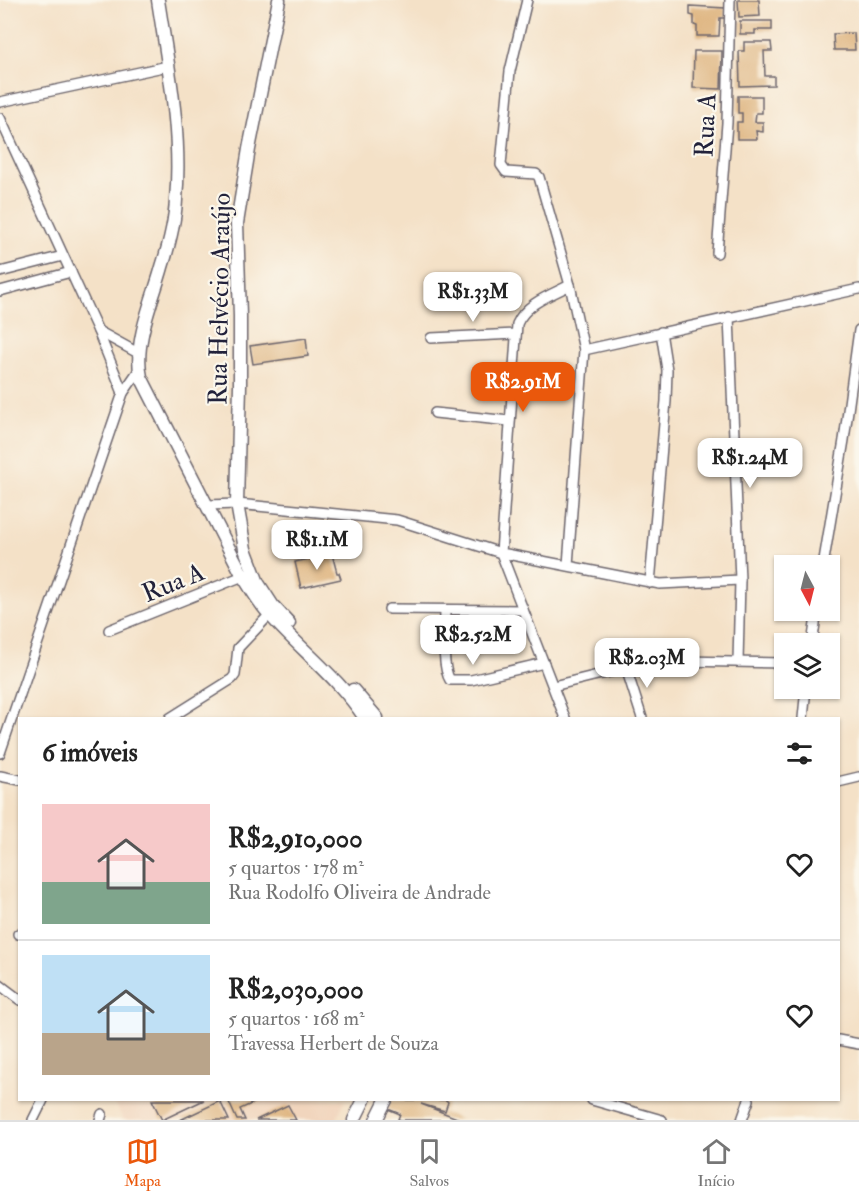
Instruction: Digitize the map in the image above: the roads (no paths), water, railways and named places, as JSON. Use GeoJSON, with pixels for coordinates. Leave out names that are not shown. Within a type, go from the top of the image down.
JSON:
{"type":"FeatureCollection","features":[{"type":"Feature","properties":{"kind":"street"},"geometry":{"type":"LineString","coordinates":[[158,0],[178,148],[176,200],[173,225],[138,353],[140,374],[221,531],[272,611],[334,678],[364,717]]}},
{"type":"Feature","properties":{"kind":"street","name":"Rua Helvécio Araújo"},"geometry":{"type":"LineString","coordinates":[[272,611],[266,597],[248,574],[237,504],[240,316],[237,223],[249,149],[279,0]]}},
{"type":"Feature","properties":{"kind":"street"},"geometry":{"type":"LineString","coordinates":[[527,0],[510,71],[501,165],[506,172],[536,174],[540,180],[570,285],[584,350],[568,565]]}},
{"type":"Feature","properties":{"kind":"street","name":"Rua A"},"geometry":{"type":"LineString","coordinates":[[717,253],[727,123],[730,0]]}},
{"type":"Feature","properties":{"kind":"street"},"geometry":{"type":"LineString","coordinates":[[0,102],[168,66]]}},
{"type":"Feature","properties":{"kind":"street"},"geometry":{"type":"LineString","coordinates":[[0,118],[99,331],[123,393]]}},
{"type":"Feature","properties":{"kind":"street"},"geometry":{"type":"LineString","coordinates":[[0,272],[63,256]]}},
{"type":"Feature","properties":{"kind":"street"},"geometry":{"type":"LineString","coordinates":[[0,291],[71,272]]}},
{"type":"Feature","properties":{"kind":"street"},"geometry":{"type":"LineString","coordinates":[[565,717],[501,553],[517,324],[524,312],[537,302],[570,285]]}},
{"type":"Feature","properties":{"kind":"street"},"geometry":{"type":"LineString","coordinates":[[584,350],[859,289]]}},
{"type":"Feature","properties":{"kind":"street"},"geometry":{"type":"LineString","coordinates":[[729,317],[740,580],[738,662]]}},
{"type":"Feature","properties":{"kind":"street"},"geometry":{"type":"LineString","coordinates":[[825,555],[859,330]]}},
{"type":"Feature","properties":{"kind":"street"},"geometry":{"type":"LineString","coordinates":[[99,331],[138,353]]}},
{"type":"Feature","properties":{"kind":"street"},"geometry":{"type":"LineString","coordinates":[[650,583],[666,401],[667,370],[661,332]]}},
{"type":"Feature","properties":{"kind":"street"},"geometry":{"type":"LineString","coordinates":[[431,338],[516,334]]}},
{"type":"Feature","properties":{"kind":"street"},"geometry":{"type":"LineString","coordinates":[[0,753],[123,393],[140,374]]}},
{"type":"Feature","properties":{"kind":"street"},"geometry":{"type":"LineString","coordinates":[[435,413],[509,422]]}},
{"type":"Feature","properties":{"kind":"street"},"geometry":{"type":"LineString","coordinates":[[208,506],[237,504],[398,520],[501,553],[650,583],[740,580]]}},
{"type":"Feature","properties":{"kind":"street"},"geometry":{"type":"LineString","coordinates":[[221,531],[240,525]]}},
{"type":"Feature","properties":{"kind":"street","name":"Rua A"},"geometry":{"type":"LineString","coordinates":[[109,630],[248,574]]}},
{"type":"Feature","properties":{"kind":"street"},"geometry":{"type":"LineString","coordinates":[[389,609],[523,610]]}},
{"type":"Feature","properties":{"kind":"street"},"geometry":{"type":"LineString","coordinates":[[445,610],[446,663],[447,676],[450,680],[471,680],[544,663]]}},
{"type":"Feature","properties":{"kind":"street"},"geometry":{"type":"LineString","coordinates":[[172,717],[232,679],[235,675],[238,648],[272,611]]}},
{"type":"Feature","properties":{"kind":"street"},"geometry":{"type":"LineString","coordinates":[[272,611],[348,685],[376,717]]}},
{"type":"Feature","properties":{"kind":"street"},"geometry":{"type":"LineString","coordinates":[[553,686],[626,668],[683,661],[774,663]]}},
{"type":"Feature","properties":{"kind":"street"},"geometry":{"type":"LineString","coordinates":[[626,668],[642,717]]}},
{"type":"Feature","properties":{"kind":"street"},"geometry":{"type":"LineString","coordinates":[[802,717],[805,699]]}},
{"type":"Feature","properties":{"kind":"street"},"geometry":{"type":"LineString","coordinates":[[0,776],[18,780]]}},
{"type":"Feature","properties":{"kind":"street"},"geometry":{"type":"LineString","coordinates":[[840,782],[859,777]]}},
{"type":"Feature","properties":{"kind":"street"},"geometry":{"type":"LineString","coordinates":[[0,985],[18,998]]}},
{"type":"Feature","properties":{"kind":"street"},"geometry":{"type":"LineString","coordinates":[[840,1040],[859,1044]]}},
{"type":"Feature","properties":{"kind":"street"},"geometry":{"type":"LineString","coordinates":[[33,1120],[42,1101]]}},
{"type":"Feature","properties":{"kind":"street"},"geometry":{"type":"LineString","coordinates":[[354,1120],[364,1101]]}},
{"type":"Feature","properties":{"kind":"street"},"geometry":{"type":"LineString","coordinates":[[376,1120],[386,1101]]}},
{"type":"Feature","properties":{"kind":"street"},"geometry":{"type":"LineString","coordinates":[[596,1101],[662,1120]]}},
{"type":"Feature","properties":{"kind":"street"},"geometry":{"type":"LineString","coordinates":[[742,1120],[749,1101]]}}]}
